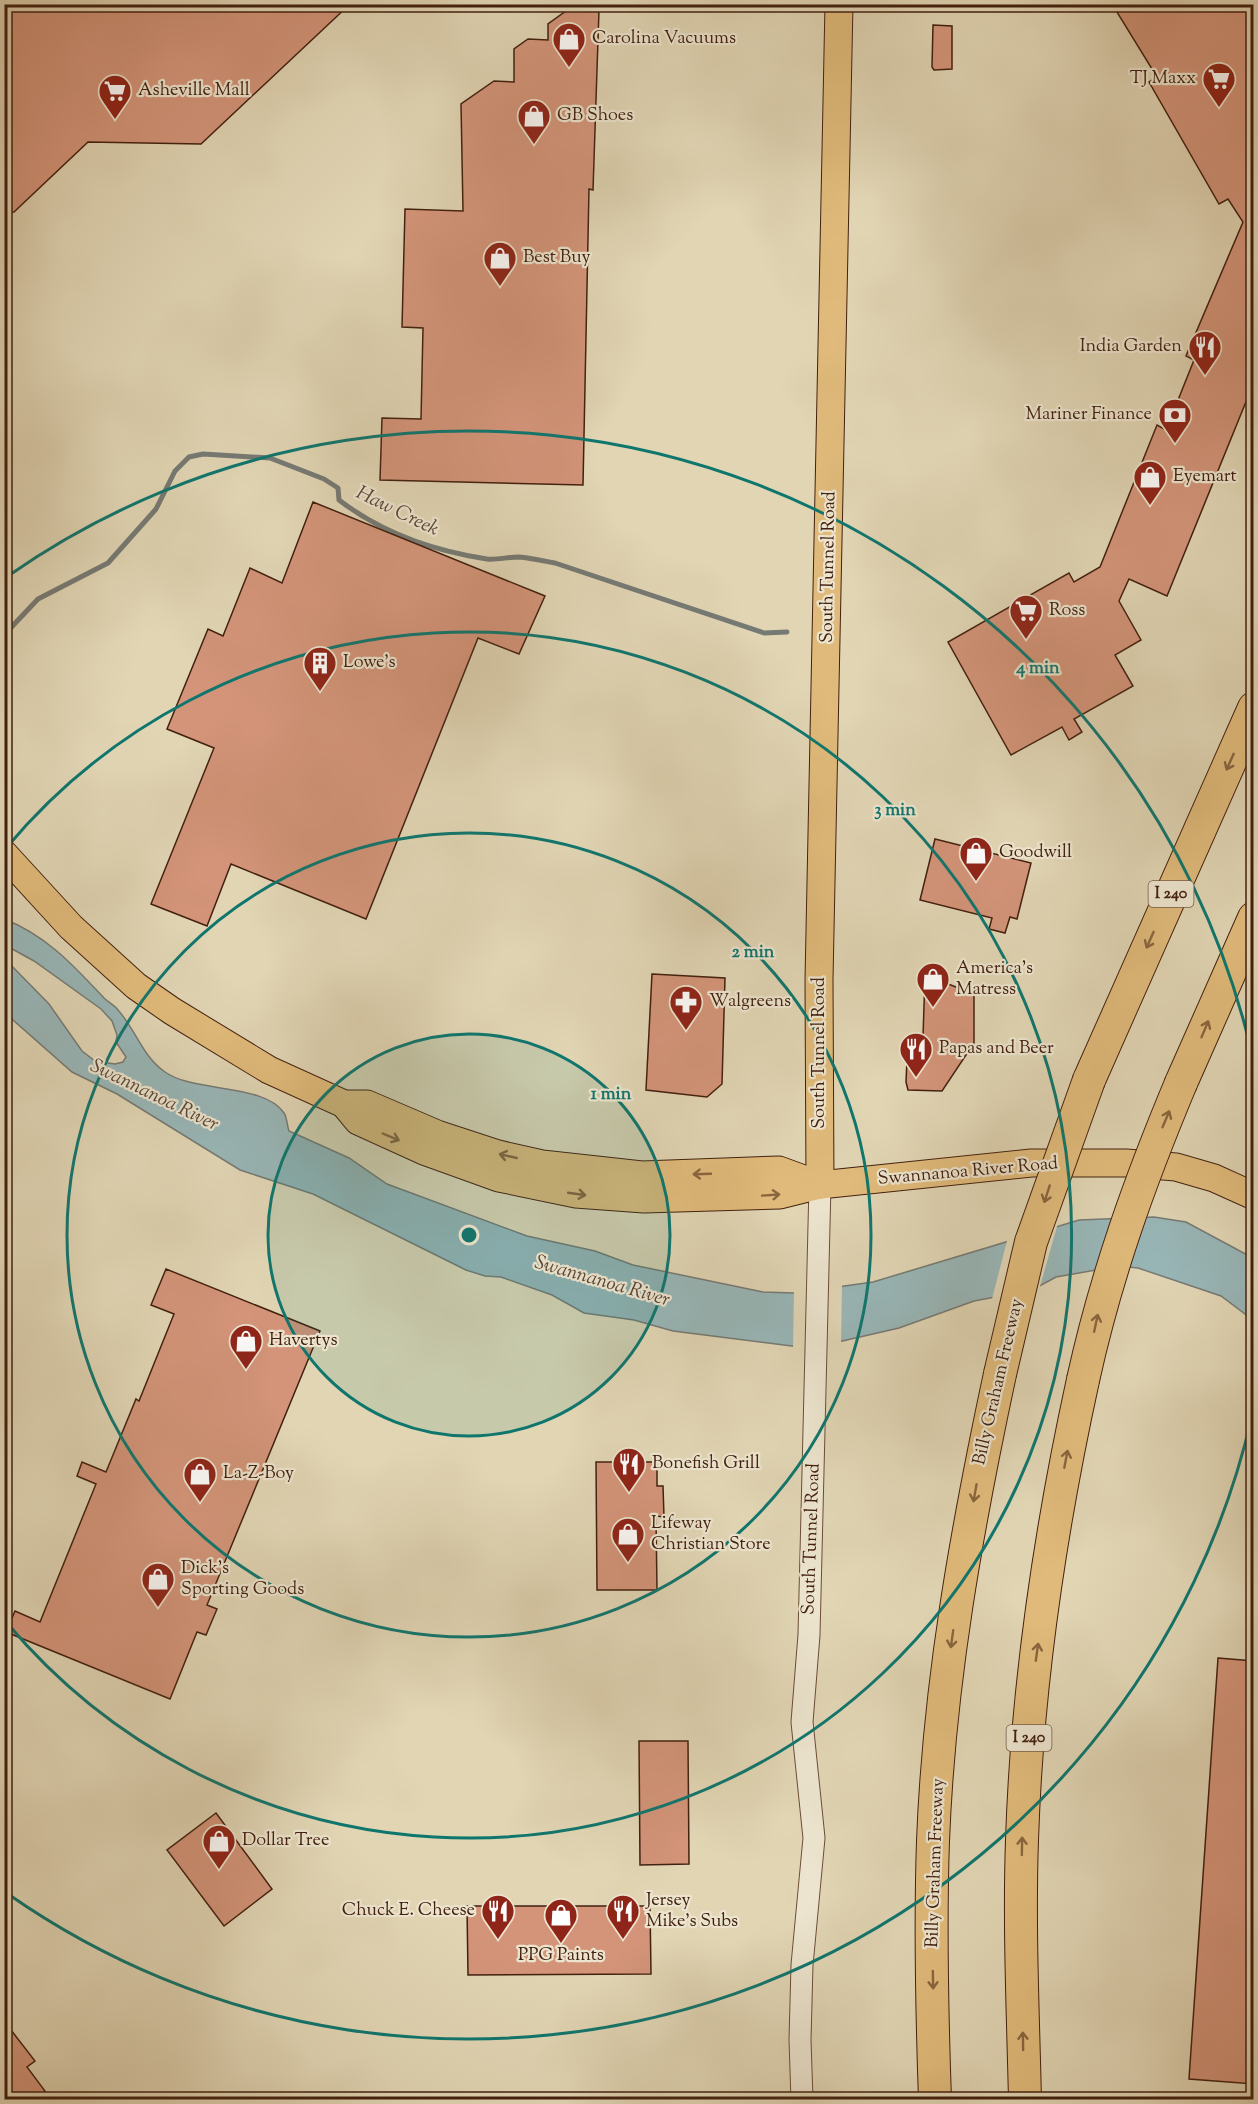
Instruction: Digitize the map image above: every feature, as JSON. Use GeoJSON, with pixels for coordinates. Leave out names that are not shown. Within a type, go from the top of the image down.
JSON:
{"type":"FeatureCollection","features":[{"type":"Feature","properties":{"kind":"highway","name":"Billy Graham Freeway"},"geometry":{"type":"LineString","coordinates":[[935,2100],[933,1840],[943,1719],[960,1581],[978,1475],[1000,1374],[1031,1242],[1089,1080],[1254,708]]}},
{"type":"Feature","properties":{"kind":"highway","name":"I 240"},"geometry":{"type":"LineString","coordinates":[[1025,2100],[1022,1840],[1033,1686],[1053,1534],[1083,1380],[1099,1310],[1118,1243],[1147,1163],[1254,918]]}},
{"type":"Feature","properties":{"kind":"main road","name":"South Tunnel Road"},"geometry":{"type":"LineString","coordinates":[[820,1185],[819,980],[839,4]]}},
{"type":"Feature","properties":{"kind":"main road","name":"Swannanoa River Road"},"geometry":{"type":"LineString","coordinates":[[4,854],[71,927],[136,986],[172,1011],[269,1070],[344,1104],[367,1104],[437,1134],[498,1154],[542,1164],[642,1175],[779,1170],[820,1185],[1031,1163],[1126,1163],[1176,1167],[1214,1178],[1254,1196]]}},
{"type":"Feature","properties":{"kind":"street","name":"South Tunnel Road"},"geometry":{"type":"LineString","coordinates":[[802,2100],[800,2040],[802,1965],[814,1838],[802,1722],[809,1635],[820,1185]]}},
{"type":"Feature","properties":{"kind":"water","name":"Swannanoa River"},"geometry":{"type":"Polygon","coordinates":[[[4,919],[33,934],[70,963],[118,1010],[150,1058],[165,1072],[193,1083],[261,1097],[274,1103],[284,1113],[289,1131],[349,1158],[387,1184],[527,1236],[595,1251],[633,1265],[763,1292],[794,1293],[873,1282],[1079,1220],[1154,1217],[1186,1222],[1253,1258],[1253,1320],[1221,1296],[1138,1268],[1119,1266],[1056,1277],[1032,1290],[974,1301],[899,1328],[838,1342],[800,1347],[673,1331],[634,1320],[584,1313],[552,1295],[501,1277],[485,1276],[466,1270],[313,1194],[240,1170],[117,1094],[72,1072],[5,1013],[5,959],[49,1004],[82,1051],[95,1061],[115,1064],[123,1062],[126,1057],[116,1042],[117,1035],[112,1021],[101,1009],[34,961],[5,945],[4,919]]]}},
{"type":"Feature","properties":{"kind":"pier"},"geometry":{"type":"Polygon","coordinates":[[[1058,1223],[1039,1290],[992,1299],[1008,1237],[1058,1223]]]}},
{"type":"Feature","properties":{"kind":"pier"},"geometry":{"type":"Polygon","coordinates":[[[842,1283],[841,1344],[793,1349],[794,1290],[842,1283]]]}},
{"type":"Feature","properties":{"kind":"building","name":"Asheville Mall"},"geometry":{"type":"Polygon","coordinates":[[[4,4],[350,4],[201,144],[88,142],[14,212],[4,212],[4,4]]]}},
{"type":"Feature","properties":{"kind":"building"},"geometry":{"type":"Polygon","coordinates":[[[1112,4],[1254,4],[1254,382],[1167,596],[1129,579],[1119,601],[1141,640],[1115,655],[1133,686],[1074,719],[1082,732],[1069,740],[1062,727],[1011,755],[948,642],[1069,573],[1074,582],[1100,567],[1157,425],[1166,430],[1194,360],[1186,356],[1243,222],[1228,199],[1219,204],[1149,82],[1157,77],[1112,4]]]}},
{"type":"Feature","properties":{"kind":"building"},"geometry":{"type":"Polygon","coordinates":[[[599,10],[593,190],[589,189],[583,485],[380,480],[382,418],[421,419],[423,328],[402,327],[405,209],[463,211],[461,104],[494,81],[514,82],[514,49],[528,39],[548,40],[548,24],[566,11],[599,10]]]}},
{"type":"Feature","properties":{"kind":"building"},"geometry":{"type":"Polygon","coordinates":[[[933,25],[952,26],[952,69],[934,70],[932,67],[933,25]]]}},
{"type":"Feature","properties":{"kind":"building","name":"Lowe's"},"geometry":{"type":"Polygon","coordinates":[[[313,502],[545,596],[519,654],[478,638],[366,919],[231,864],[207,926],[151,904],[214,748],[167,729],[208,629],[223,636],[250,568],[282,583],[313,502]]]}},
{"type":"Feature","properties":{"kind":"building","name":"Goodwill"},"geometry":{"type":"Polygon","coordinates":[[[935,839],[1031,863],[1017,919],[1010,917],[1005,933],[989,929],[992,918],[920,900],[935,839]]]}},
{"type":"Feature","properties":{"kind":"building","name":"Walgreens"},"geometry":{"type":"Polygon","coordinates":[[[652,974],[725,978],[722,1084],[707,1097],[646,1090],[652,974]]]}},
{"type":"Feature","properties":{"kind":"building"},"geometry":{"type":"Polygon","coordinates":[[[925,975],[974,994],[974,1043],[942,1091],[908,1090],[906,1082],[908,1037],[923,1037],[925,975]]]}},
{"type":"Feature","properties":{"kind":"building"},"geometry":{"type":"Polygon","coordinates":[[[166,1269],[320,1331],[207,1605],[217,1609],[206,1635],[197,1632],[170,1699],[6,1632],[15,1611],[40,1622],[96,1484],[77,1476],[82,1462],[106,1472],[136,1399],[139,1401],[174,1314],[151,1305],[166,1269]]]}},
{"type":"Feature","properties":{"kind":"building"},"geometry":{"type":"Polygon","coordinates":[[[596,1462],[657,1462],[657,1486],[663,1486],[664,1517],[656,1516],[657,1590],[597,1590],[596,1462]]]}},
{"type":"Feature","properties":{"kind":"building"},"geometry":{"type":"Polygon","coordinates":[[[1218,1658],[1254,1661],[1254,2084],[1189,2079],[1218,1658]]]}},
{"type":"Feature","properties":{"kind":"building"},"geometry":{"type":"Polygon","coordinates":[[[639,1741],[688,1741],[689,1864],[640,1865],[639,1741]]]}},
{"type":"Feature","properties":{"kind":"building","name":"Dollar Tree"},"geometry":{"type":"Polygon","coordinates":[[[216,1813],[272,1889],[224,1926],[167,1850],[216,1813]]]}},
{"type":"Feature","properties":{"kind":"building"},"geometry":{"type":"Polygon","coordinates":[[[467,1906],[650,1906],[651,1974],[468,1975],[467,1906]]]}},
{"type":"Feature","properties":{"kind":"building"},"geometry":{"type":"Polygon","coordinates":[[[4,2021],[35,2061],[27,2067],[45,2091],[34,2100],[4,2100],[4,2021]]]}},
{"type":"Feature","properties":{"kind":"waterway","name":"Haw Creek"},"geometry":{"type":"LineString","coordinates":[[4,635],[38,599],[108,563],[156,509],[175,471],[189,457],[203,454],[270,458],[324,479],[338,488],[339,500],[356,512],[391,531],[428,546],[487,559],[519,557],[555,563],[764,633],[787,632]]}},
{"type":"Feature","properties":{"kind":"place","name":"Carolina Vacuums"},"geometry":{"type":"Point","coordinates":[569,68]}},
{"type":"Feature","properties":{"kind":"place","name":"TJ Maxx"},"geometry":{"type":"Point","coordinates":[1219,108]}},
{"type":"Feature","properties":{"kind":"place","name":"Asheville Mall"},"geometry":{"type":"Point","coordinates":[115,120]}},
{"type":"Feature","properties":{"kind":"place","name":"GB Shoes"},"geometry":{"type":"Point","coordinates":[534,145]}},
{"type":"Feature","properties":{"kind":"place","name":"Best Buy"},"geometry":{"type":"Point","coordinates":[500,287]}},
{"type":"Feature","properties":{"kind":"place","name":"India Garden"},"geometry":{"type":"Point","coordinates":[1205,376]}},
{"type":"Feature","properties":{"kind":"place","name":"Mariner Finance"},"geometry":{"type":"Point","coordinates":[1175,444]}},
{"type":"Feature","properties":{"kind":"place","name":"Eyemart"},"geometry":{"type":"Point","coordinates":[1150,506]}},
{"type":"Feature","properties":{"kind":"place","name":"Ross"},"geometry":{"type":"Point","coordinates":[1026,640]}},
{"type":"Feature","properties":{"kind":"place","name":"Lowe's"},"geometry":{"type":"Point","coordinates":[320,692]}},
{"type":"Feature","properties":{"kind":"place","name":"Goodwill"},"geometry":{"type":"Point","coordinates":[976,882]}},
{"type":"Feature","properties":{"kind":"place","name":"America's Matress"},"geometry":{"type":"Point","coordinates":[933,1008]}},
{"type":"Feature","properties":{"kind":"place","name":"Walgreens"},"geometry":{"type":"Point","coordinates":[686,1031]}},
{"type":"Feature","properties":{"kind":"place","name":"Papas and Beer"},"geometry":{"type":"Point","coordinates":[916,1078]}},
{"type":"Feature","properties":{"kind":"place","name":"Havertys"},"geometry":{"type":"Point","coordinates":[246,1370]}},
{"type":"Feature","properties":{"kind":"place","name":"Bonefish Grill"},"geometry":{"type":"Point","coordinates":[629,1493]}},
{"type":"Feature","properties":{"kind":"place","name":"La-Z-Boy"},"geometry":{"type":"Point","coordinates":[200,1503]}},
{"type":"Feature","properties":{"kind":"place","name":"Lifeway Christian Store"},"geometry":{"type":"Point","coordinates":[628,1563]}},
{"type":"Feature","properties":{"kind":"place","name":"Dick's Sporting Goods"},"geometry":{"type":"Point","coordinates":[158,1608]}},
{"type":"Feature","properties":{"kind":"place","name":"Dollar Tree"},"geometry":{"type":"Point","coordinates":[219,1870]}},
{"type":"Feature","properties":{"kind":"place","name":"Chuck E. Cheese"},"geometry":{"type":"Point","coordinates":[498,1940]}},
{"type":"Feature","properties":{"kind":"place","name":"Jersey Mike's Subs"},"geometry":{"type":"Point","coordinates":[623,1940]}},
{"type":"Feature","properties":{"kind":"place","name":"PPG Paints"},"geometry":{"type":"Point","coordinates":[561,1944]}}]}
